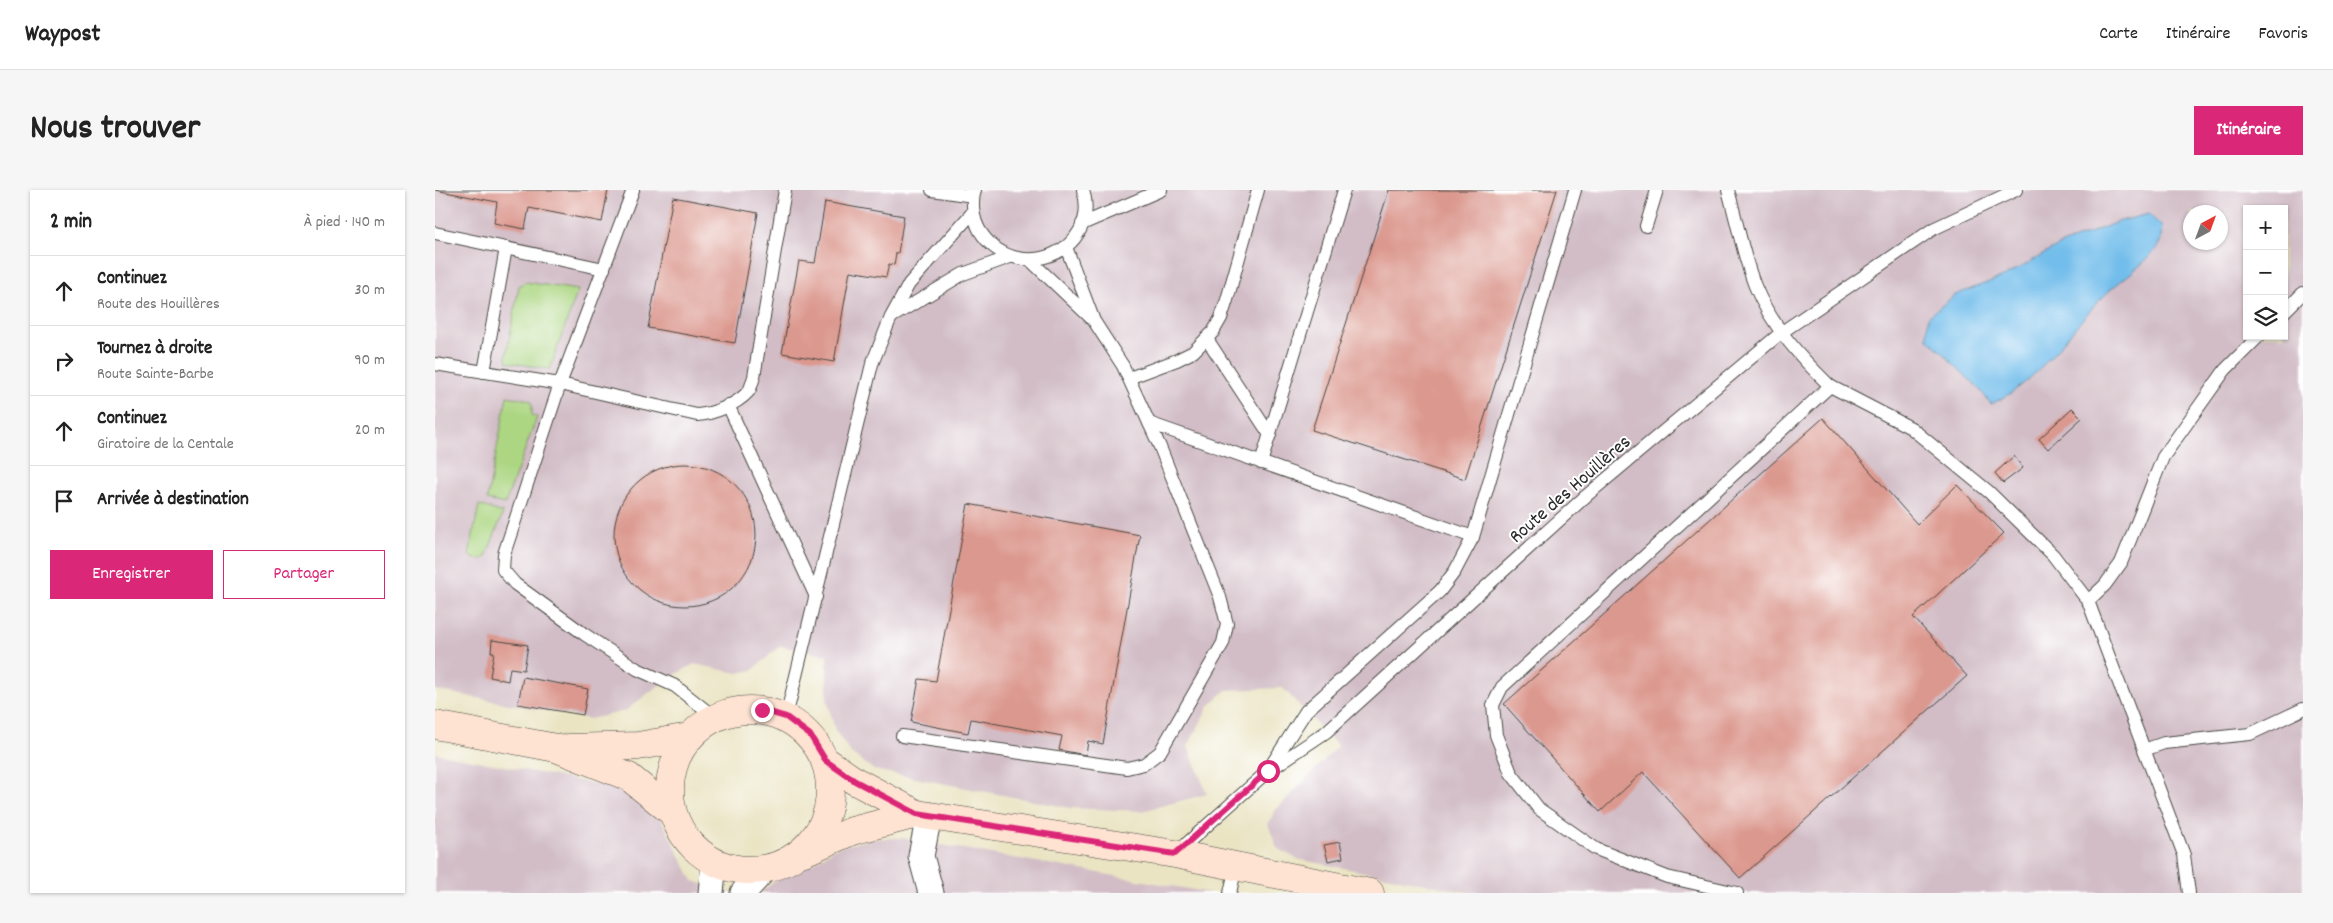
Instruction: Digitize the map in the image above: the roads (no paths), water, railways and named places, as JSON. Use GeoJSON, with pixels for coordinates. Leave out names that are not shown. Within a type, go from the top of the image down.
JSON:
{"type":"FeatureCollection","features":[{"type":"Feature","properties":{"kind":"main road"},"geometry":{"type":"LineString","coordinates":[[672,812],[671,772],[689,737],[714,717],[738,710],[762,710],[786,717],[810,735],[826,761],[831,786],[828,811],[817,834],[800,853]]}},
{"type":"Feature","properties":{"kind":"main road"},"geometry":{"type":"LineString","coordinates":[[435,725],[556,748],[629,777],[672,812],[684,836],[699,852],[729,871],[763,870],[777,866],[800,853],[852,831],[923,815]]}},
{"type":"Feature","properties":{"kind":"main road"},"geometry":{"type":"LineString","coordinates":[[556,748],[638,746],[689,737]]}},
{"type":"Feature","properties":{"kind":"main road"},"geometry":{"type":"LineString","coordinates":[[826,761],[855,781],[923,815],[1175,854],[1371,893]]}},
{"type":"Feature","properties":{"kind":"street"},"geometry":{"type":"LineString","coordinates":[[923,815],[921,856],[931,893]]}},
{"type":"Feature","properties":{"kind":"street"},"geometry":{"type":"LineString","coordinates":[[711,893],[713,862]]}},
{"type":"Feature","properties":{"kind":"street"},"geometry":{"type":"LineString","coordinates":[[743,893],[763,870]]}},
{"type":"Feature","properties":{"kind":"lane"},"geometry":{"type":"LineString","coordinates":[[633,190],[561,384],[504,554],[503,570],[515,584],[585,634],[637,669],[675,686],[714,717]]}},
{"type":"Feature","properties":{"kind":"lane"},"geometry":{"type":"LineString","coordinates":[[435,364],[561,384],[697,415],[710,414],[748,392],[758,365],[785,190]]}},
{"type":"Feature","properties":{"kind":"lane"},"geometry":{"type":"LineString","coordinates":[[931,190],[974,193],[973,212],[977,227],[985,240],[1010,258],[1031,261],[1050,257],[1066,247],[1075,236],[1082,224],[1086,209],[1083,190]]}},
{"type":"Feature","properties":{"kind":"lane"},"geometry":{"type":"LineString","coordinates":[[1082,224],[1161,190]]}},
{"type":"Feature","properties":{"kind":"lane"},"geometry":{"type":"LineString","coordinates":[[1129,378],[1193,352],[1207,339],[1221,318],[1257,190]]}},
{"type":"Feature","properties":{"kind":"lane"},"geometry":{"type":"LineString","coordinates":[[1261,463],[1344,190]]}},
{"type":"Feature","properties":{"kind":"lane"},"geometry":{"type":"LineString","coordinates":[[1268,771],[1306,711],[1440,591],[1455,571],[1473,537],[1575,190]]}},
{"type":"Feature","properties":{"kind":"lane"},"geometry":{"type":"LineString","coordinates":[[1646,226],[1657,190]]}},
{"type":"Feature","properties":{"kind":"lane"},"geometry":{"type":"LineString","coordinates":[[1728,190],[1754,284],[1767,310],[1782,332],[1830,386],[1911,428],[1989,492],[2053,555],[2088,601],[2184,855],[2189,893]]}},
{"type":"Feature","properties":{"kind":"lane","name":"Route des Houillères"},"geometry":{"type":"LineString","coordinates":[[1175,854],[1268,771],[1326,732],[1586,496],[1782,332],[1933,229],[2016,190]]}},
{"type":"Feature","properties":{"kind":"lane"},"geometry":{"type":"LineString","coordinates":[[786,717],[872,364],[891,317],[909,284],[973,212]]}},
{"type":"Feature","properties":{"kind":"lane"},"geometry":{"type":"LineString","coordinates":[[435,232],[604,269]]}},
{"type":"Feature","properties":{"kind":"lane"},"geometry":{"type":"LineString","coordinates":[[902,736],[1127,768],[1144,764],[1160,752],[1223,643],[1227,624],[1221,597],[1129,378],[1095,321],[1066,247]]}},
{"type":"Feature","properties":{"kind":"lane"},"geometry":{"type":"LineString","coordinates":[[485,372],[506,248]]}},
{"type":"Feature","properties":{"kind":"lane"},"geometry":{"type":"LineString","coordinates":[[891,317],[963,274],[1010,258]]}},
{"type":"Feature","properties":{"kind":"lane"},"geometry":{"type":"LineString","coordinates":[[1031,261],[1095,321]]}},
{"type":"Feature","properties":{"kind":"lane"},"geometry":{"type":"LineString","coordinates":[[2288,308],[2303,293]]}},
{"type":"Feature","properties":{"kind":"lane"},"geometry":{"type":"LineString","coordinates":[[1207,339],[1270,435]]}},
{"type":"Feature","properties":{"kind":"lane"},"geometry":{"type":"LineString","coordinates":[[2088,601],[2105,585],[2121,563],[2163,458],[2225,370],[2255,340]]}},
{"type":"Feature","properties":{"kind":"lane"},"geometry":{"type":"LineString","coordinates":[[1737,893],[1667,878],[1596,849],[1539,809],[1511,773],[1496,735],[1493,705],[1503,686],[1830,386]]}},
{"type":"Feature","properties":{"kind":"lane"},"geometry":{"type":"LineString","coordinates":[[728,405],[816,598]]}},
{"type":"Feature","properties":{"kind":"lane"},"geometry":{"type":"LineString","coordinates":[[1149,424],[1473,537]]}},
{"type":"Feature","properties":{"kind":"lane"},"geometry":{"type":"LineString","coordinates":[[2144,750],[2164,743],[2250,734],[2303,709]]}},
{"type":"Feature","properties":{"kind":"lane"},"geometry":{"type":"LineString","coordinates":[[1230,893],[1236,866]]}},
{"type":"Feature","properties":{"kind":"water"},"geometry":{"type":"Polygon","coordinates":[[[2149,214],[2162,227],[2161,240],[2156,249],[2092,308],[2053,355],[2025,383],[2009,394],[1991,404],[1980,390],[1927,338],[1928,317],[1955,295],[2005,276],[2062,244],[2120,221],[2149,214]]]}}]}
